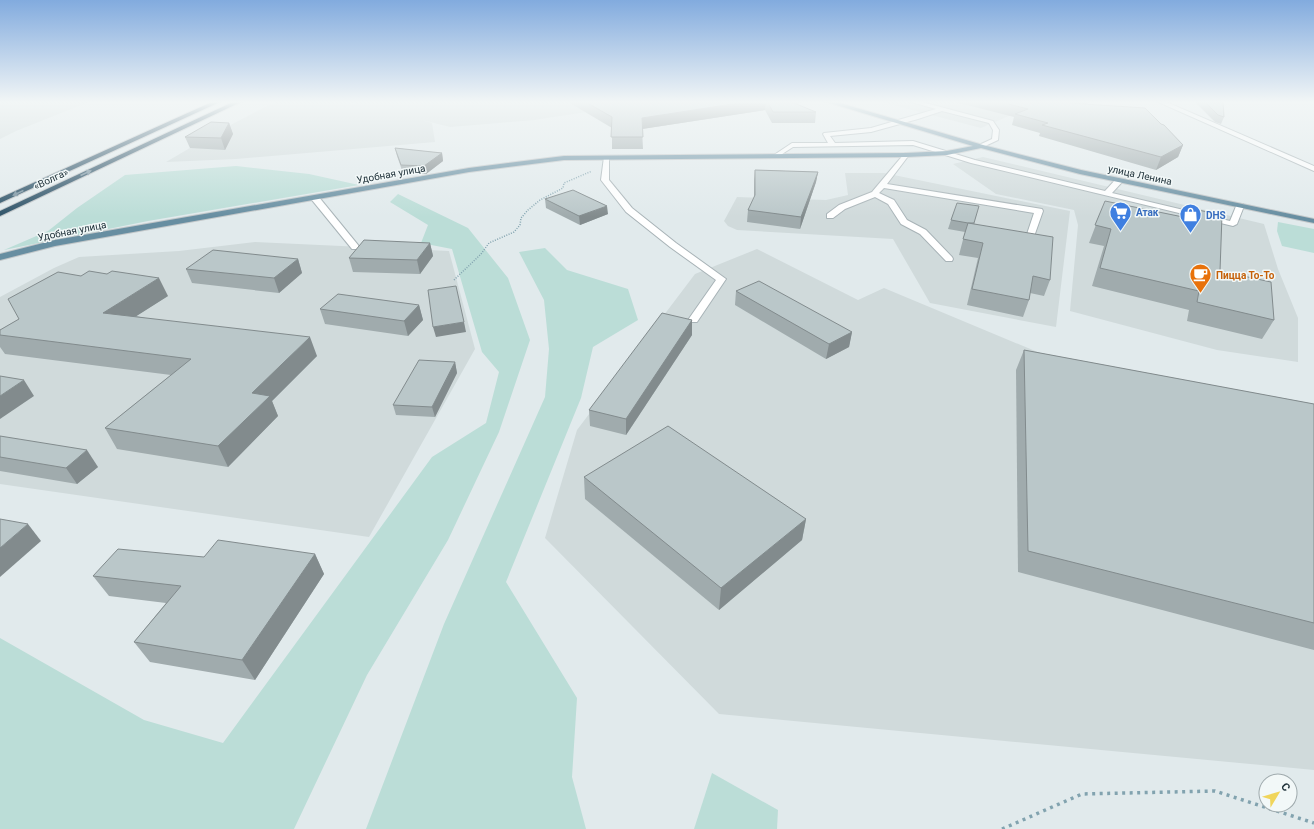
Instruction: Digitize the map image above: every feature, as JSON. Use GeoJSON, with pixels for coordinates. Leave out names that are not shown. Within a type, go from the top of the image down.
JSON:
{"type":"FeatureCollection","features":[{"type":"Feature","properties":{"kind":"highway","name":"«Волга»"},"geometry":{"type":"LineString","coordinates":[[0,202],[135,140]]}},
{"type":"Feature","properties":{"kind":"highway","name":"«Волга»"},"geometry":{"type":"LineString","coordinates":[[0,214],[158,140]]}},
{"type":"Feature","properties":{"kind":"main road","name":"улица Ленина"},"geometry":{"type":"LineString","coordinates":[[959,140],[1119,181],[1314,221]]}},
{"type":"Feature","properties":{"kind":"main road","name":"Удобная улица"},"geometry":{"type":"LineString","coordinates":[[0,256],[55,243],[503,165],[564,158],[606,159],[906,155],[948,153],[981,146]]}},
{"type":"Feature","properties":{"kind":"street"},"geometry":{"type":"LineString","coordinates":[[830,140],[833,145]]}},
{"type":"Feature","properties":{"kind":"street"},"geometry":{"type":"LineString","coordinates":[[901,140],[973,162],[1233,224],[1240,206]]}},
{"type":"Feature","properties":{"kind":"street"},"geometry":{"type":"LineString","coordinates":[[981,146],[995,140]]}},
{"type":"Feature","properties":{"kind":"street"},"geometry":{"type":"LineString","coordinates":[[1248,140],[1314,168]]}},
{"type":"Feature","properties":{"kind":"street"},"geometry":{"type":"LineString","coordinates":[[774,157],[792,145],[913,143]]}},
{"type":"Feature","properties":{"kind":"street"},"geometry":{"type":"LineString","coordinates":[[830,216],[842,207],[875,194],[906,155]]}},
{"type":"Feature","properties":{"kind":"street"},"geometry":{"type":"LineString","coordinates":[[606,159],[606,180],[629,210],[673,245],[721,279],[694,320]]}},
{"type":"Feature","properties":{"kind":"street"},"geometry":{"type":"LineString","coordinates":[[1106,194],[1119,181]]}},
{"type":"Feature","properties":{"kind":"street"},"geometry":{"type":"LineString","coordinates":[[882,185],[1039,211],[1028,243]]}},
{"type":"Feature","properties":{"kind":"street"},"geometry":{"type":"LineString","coordinates":[[875,194],[891,202],[904,222],[923,232],[949,260]]}},
{"type":"Feature","properties":{"kind":"street"},"geometry":{"type":"LineString","coordinates":[[315,198],[355,247]]}},
{"type":"Feature","properties":{"kind":"path"},"geometry":{"type":"LineString","coordinates":[[454,280],[481,254],[489,243],[514,232],[520,225],[521,218],[540,200],[563,188],[564,183],[591,172],[606,159]]}},
{"type":"Feature","properties":{"kind":"path"},"geometry":{"type":"LineString","coordinates":[[1002,829],[1082,794],[1215,791],[1314,823]]}},
{"type":"Feature","properties":{"kind":"shaded area"},"geometry":{"type":"Polygon","coordinates":[[[204,140],[435,140],[435,142],[236,159],[166,162],[204,140]]]}},
{"type":"Feature","properties":{"kind":"shaded area","name":"Атак"},"geometry":{"type":"Polygon","coordinates":[[[983,157],[1264,224],[1278,269],[1298,318],[1298,362],[1217,350],[1070,311],[1078,225],[1074,210],[996,194],[953,164],[983,157]]]}},
{"type":"Feature","properties":{"kind":"shaded area"},"geometry":{"type":"Polygon","coordinates":[[[845,173],[884,173],[1070,211],[1056,327],[930,303],[893,239],[737,230],[728,226],[724,221],[737,197],[826,200],[848,195],[845,173]]]}},
{"type":"Feature","properties":{"kind":"shaded area"},"geometry":{"type":"Polygon","coordinates":[[[255,242],[449,251],[475,349],[369,537],[0,484],[0,297],[54,268],[79,257],[179,251],[255,242]]]}},
{"type":"Feature","properties":{"kind":"shaded area"},"geometry":{"type":"Polygon","coordinates":[[[757,249],[858,300],[884,288],[1071,366],[1314,407],[1314,770],[719,714],[545,538],[577,430],[695,274],[757,249]]]}},
{"type":"Feature","properties":{"kind":"green space"},"geometry":{"type":"Polygon","coordinates":[[[236,166],[309,174],[359,185],[148,221],[4,250],[48,231],[77,208],[125,175],[236,166]]]}},
{"type":"Feature","properties":{"kind":"green space"},"geometry":{"type":"Polygon","coordinates":[[[398,194],[468,228],[508,278],[530,340],[499,432],[448,540],[367,675],[294,829],[0,829],[0,638],[144,720],[223,743],[432,457],[486,423],[499,372],[482,352],[452,249],[421,243],[428,225],[390,202],[398,194]]]}},
{"type":"Feature","properties":{"kind":"green space"},"geometry":{"type":"Polygon","coordinates":[[[1278,222],[1314,229],[1314,253],[1282,246],[1277,231],[1278,222]]]}},
{"type":"Feature","properties":{"kind":"green space"},"geometry":{"type":"Polygon","coordinates":[[[545,248],[567,270],[628,289],[638,320],[593,347],[581,398],[506,582],[577,698],[572,777],[586,829],[366,829],[444,624],[545,397],[549,349],[544,300],[519,252],[545,248]]]}},
{"type":"Feature","properties":{"kind":"green space"},"geometry":{"type":"Polygon","coordinates":[[[712,773],[778,810],[777,829],[694,829],[712,773]]]}},
{"type":"Feature","properties":{"kind":"building"},"geometry":{"type":"Polygon","coordinates":[[[1097,140],[1178,140],[1183,145],[1161,157],[1097,140]]]}},
{"type":"Feature","properties":{"kind":"building"},"geometry":{"type":"Polygon","coordinates":[[[395,148],[442,153],[424,166],[401,165],[395,148]]]}},
{"type":"Feature","properties":{"kind":"building"},"geometry":{"type":"Polygon","coordinates":[[[755,170],[818,172],[801,217],[748,210],[755,195],[755,170]]]}},
{"type":"Feature","properties":{"kind":"building"},"geometry":{"type":"Polygon","coordinates":[[[573,190],[607,206],[579,216],[545,199],[573,190]]]}},
{"type":"Feature","properties":{"kind":"building"},"geometry":{"type":"Polygon","coordinates":[[[1105,201],[1183,217],[1184,207],[1222,215],[1220,271],[1271,282],[1274,320],[1197,302],[1199,291],[1100,268],[1111,229],[1095,225],[1105,201]]]}},
{"type":"Feature","properties":{"kind":"building"},"geometry":{"type":"Polygon","coordinates":[[[957,203],[979,206],[974,223],[951,220],[957,203]]]}},
{"type":"Feature","properties":{"kind":"building"},"geometry":{"type":"Polygon","coordinates":[[[968,223],[1053,237],[1050,280],[1033,276],[1029,300],[972,289],[983,243],[963,239],[968,223]]]}},
{"type":"Feature","properties":{"kind":"building"},"geometry":{"type":"Polygon","coordinates":[[[364,240],[430,243],[417,260],[349,258],[364,240]]]}},
{"type":"Feature","properties":{"kind":"building"},"geometry":{"type":"Polygon","coordinates":[[[213,250],[298,259],[274,278],[186,269],[213,250]]]}},
{"type":"Feature","properties":{"kind":"building"},"geometry":{"type":"Polygon","coordinates":[[[89,271],[107,274],[112,271],[159,278],[103,313],[310,337],[252,393],[270,396],[218,446],[105,428],[191,359],[0,335],[0,330],[19,319],[8,299],[58,272],[81,276],[89,271]]]}},
{"type":"Feature","properties":{"kind":"building"},"geometry":{"type":"Polygon","coordinates":[[[759,281],[852,332],[829,344],[736,291],[759,281]]]}},
{"type":"Feature","properties":{"kind":"building"},"geometry":{"type":"Polygon","coordinates":[[[456,286],[464,322],[433,327],[428,290],[456,286]]]}},
{"type":"Feature","properties":{"kind":"building"},"geometry":{"type":"Polygon","coordinates":[[[338,294],[419,305],[404,321],[320,309],[338,294]]]}},
{"type":"Feature","properties":{"kind":"building"},"geometry":{"type":"Polygon","coordinates":[[[662,313],[692,320],[626,419],[589,410],[662,313]]]}},
{"type":"Feature","properties":{"kind":"building"},"geometry":{"type":"Polygon","coordinates":[[[1024,350],[1314,404],[1314,623],[1028,551],[1024,350]]]}},
{"type":"Feature","properties":{"kind":"building"},"geometry":{"type":"Polygon","coordinates":[[[419,360],[455,362],[432,407],[393,405],[419,360]]]}},
{"type":"Feature","properties":{"kind":"building"},"geometry":{"type":"Polygon","coordinates":[[[0,376],[24,380],[0,396],[0,376]]]}},
{"type":"Feature","properties":{"kind":"building"},"geometry":{"type":"Polygon","coordinates":[[[668,426],[806,519],[721,588],[584,477],[668,426]]]}},
{"type":"Feature","properties":{"kind":"building"},"geometry":{"type":"Polygon","coordinates":[[[0,436],[87,450],[66,468],[0,457],[0,436]]]}},
{"type":"Feature","properties":{"kind":"building"},"geometry":{"type":"Polygon","coordinates":[[[0,519],[28,524],[0,548],[0,519]]]}},
{"type":"Feature","properties":{"kind":"building"},"geometry":{"type":"Polygon","coordinates":[[[218,540],[315,554],[242,660],[134,642],[181,586],[93,576],[118,549],[204,557],[218,540]]]}},
{"type":"Feature","properties":{"kind":"place","name":"Атак"},"geometry":{"type":"Point","coordinates":[1121,232]}},
{"type":"Feature","properties":{"kind":"place","name":"DHS"},"geometry":{"type":"Point","coordinates":[1190,234]}},
{"type":"Feature","properties":{"kind":"place","name":"Пицца То-То"},"geometry":{"type":"Point","coordinates":[1201,294]}}]}
